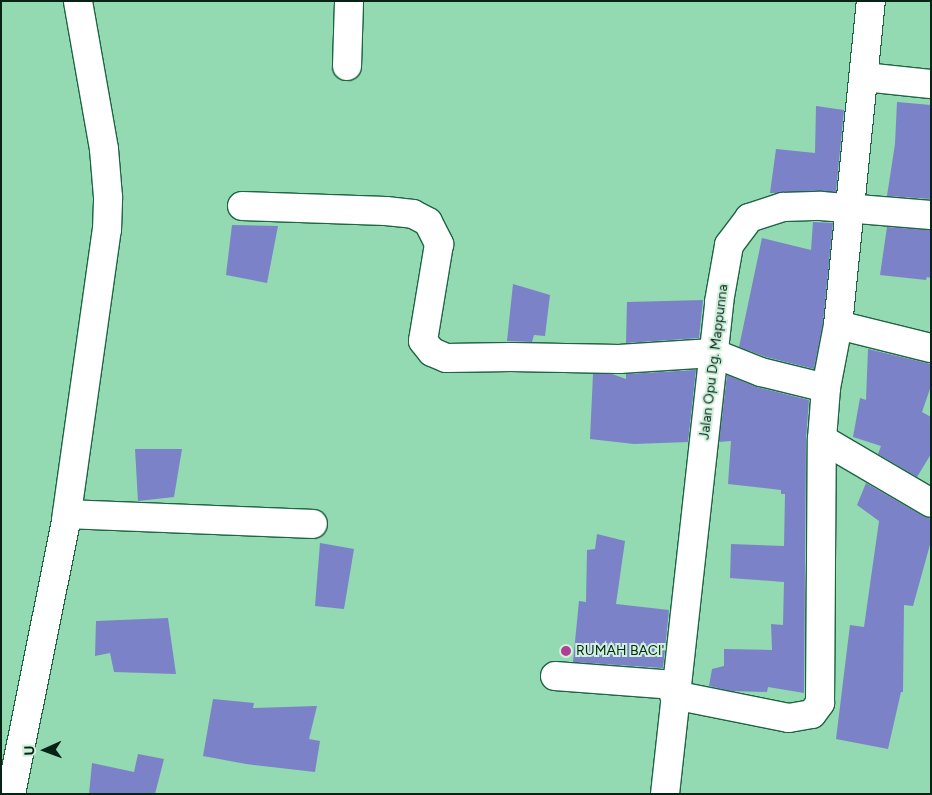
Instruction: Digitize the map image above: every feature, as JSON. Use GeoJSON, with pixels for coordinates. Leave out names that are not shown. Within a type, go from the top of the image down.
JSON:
{"type":"FeatureCollection","features":[{"type":"Feature","properties":{"kind":"street"},"geometry":{"type":"LineString","coordinates":[[11,794],[67,514],[108,212],[104,149],[78,1]]}},
{"type":"Feature","properties":{"kind":"street"},"geometry":{"type":"LineString","coordinates":[[347,66],[349,1]]}},
{"type":"Feature","properties":{"kind":"street"},"geometry":{"type":"LineString","coordinates":[[554,676],[675,690],[789,718],[806,716],[818,709],[822,693],[822,439],[826,388],[838,325],[871,1]]}},
{"type":"Feature","properties":{"kind":"street"},"geometry":{"type":"LineString","coordinates":[[864,76],[931,84]]}},
{"type":"Feature","properties":{"kind":"street"},"geometry":{"type":"LineString","coordinates":[[242,206],[386,211],[413,214],[428,222],[439,244],[423,341],[432,352],[446,358],[619,359],[713,353],[761,372],[826,388]]}},
{"type":"Feature","properties":{"kind":"street","name":"Jalan Opu Dg. Mappunna"},"geometry":{"type":"LineString","coordinates":[[665,794],[713,353],[729,244],[749,218],[783,207],[851,208],[931,216]]}},
{"type":"Feature","properties":{"kind":"street"},"geometry":{"type":"LineString","coordinates":[[838,325],[931,348]]}},
{"type":"Feature","properties":{"kind":"street"},"geometry":{"type":"LineString","coordinates":[[822,439],[931,503]]}},
{"type":"Feature","properties":{"kind":"street"},"geometry":{"type":"LineString","coordinates":[[67,514],[313,524]]}},
{"type":"Feature","properties":{"kind":"building"},"geometry":{"type":"Polygon","coordinates":[[[897,102],[931,105],[931,199],[887,196],[895,144],[897,102]]]}},
{"type":"Feature","properties":{"kind":"building"},"geometry":{"type":"Polygon","coordinates":[[[816,106],[844,110],[836,192],[770,193],[776,149],[815,153],[816,106]]]}},
{"type":"Feature","properties":{"kind":"building"},"geometry":{"type":"Polygon","coordinates":[[[813,222],[833,223],[823,323],[814,369],[766,357],[739,347],[762,238],[811,250],[813,222]]]}},
{"type":"Feature","properties":{"kind":"building"},"geometry":{"type":"Polygon","coordinates":[[[232,225],[278,226],[267,283],[226,275],[232,225]]]}},
{"type":"Feature","properties":{"kind":"building"},"geometry":{"type":"Polygon","coordinates":[[[887,227],[931,230],[931,278],[927,277],[926,280],[880,275],[887,227]]]}},
{"type":"Feature","properties":{"kind":"building"},"geometry":{"type":"Polygon","coordinates":[[[513,284],[550,295],[545,336],[534,335],[532,342],[507,341],[513,284]]]}},
{"type":"Feature","properties":{"kind":"building"},"geometry":{"type":"Polygon","coordinates":[[[703,300],[699,338],[626,343],[627,302],[703,300]]]}},
{"type":"Feature","properties":{"kind":"building"},"geometry":{"type":"Polygon","coordinates":[[[868,349],[931,364],[931,386],[922,412],[931,417],[931,454],[917,477],[878,454],[881,446],[853,437],[860,398],[866,400],[868,349]]]}},
{"type":"Feature","properties":{"kind":"building"},"geometry":{"type":"Polygon","coordinates":[[[696,370],[688,442],[634,444],[590,439],[593,374],[612,374],[626,379],[626,374],[696,370]]]}},
{"type":"Feature","properties":{"kind":"building"},"geometry":{"type":"Polygon","coordinates":[[[727,375],[757,387],[809,400],[806,439],[804,693],[768,687],[767,692],[731,691],[709,686],[712,669],[724,666],[724,649],[772,650],[771,624],[783,625],[784,582],[730,578],[731,544],[784,546],[785,494],[781,494],[781,490],[728,484],[731,441],[719,442],[727,375]]]}},
{"type":"Feature","properties":{"kind":"building"},"geometry":{"type":"Polygon","coordinates":[[[135,449],[182,449],[174,497],[138,501],[135,449]]]}},
{"type":"Feature","properties":{"kind":"building"},"geometry":{"type":"Polygon","coordinates":[[[866,483],[931,519],[931,541],[913,606],[904,605],[903,692],[901,692],[888,749],[836,739],[850,625],[864,627],[879,521],[857,505],[866,483]]]}},
{"type":"Feature","properties":{"kind":"building"},"geometry":{"type":"Polygon","coordinates":[[[597,534],[625,541],[616,604],[669,610],[663,668],[573,662],[579,601],[586,602],[587,550],[595,549],[597,534]]]}},
{"type":"Feature","properties":{"kind":"building"},"geometry":{"type":"Polygon","coordinates":[[[320,543],[354,549],[344,609],[315,606],[320,543]]]}},
{"type":"Feature","properties":{"kind":"building"},"geometry":{"type":"Polygon","coordinates":[[[168,618],[176,674],[114,672],[110,653],[95,656],[96,621],[168,618]]]}},
{"type":"Feature","properties":{"kind":"building"},"geometry":{"type":"Polygon","coordinates":[[[213,699],[254,703],[253,708],[317,706],[309,739],[320,741],[315,772],[246,764],[203,756],[213,699]]]}},
{"type":"Feature","properties":{"kind":"building"},"geometry":{"type":"Polygon","coordinates":[[[138,754],[164,759],[155,794],[89,794],[92,763],[134,772],[138,754]]]}},
{"type":"Feature","properties":{"kind":"place","name":"RUMAH BACI'"},"geometry":{"type":"Point","coordinates":[566,651]}}]}
